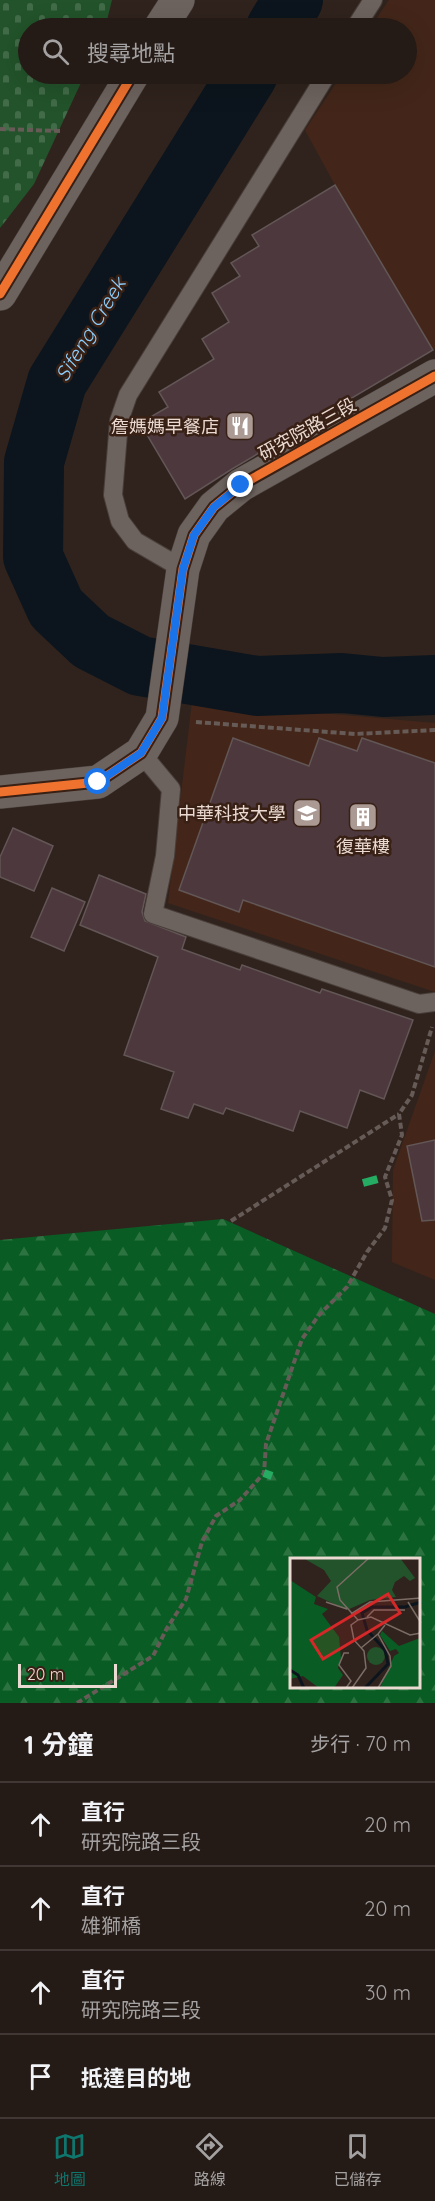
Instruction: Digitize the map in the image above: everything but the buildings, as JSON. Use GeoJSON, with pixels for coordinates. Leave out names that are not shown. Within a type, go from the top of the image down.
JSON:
{"type":"FeatureCollection","features":[{"type":"Feature","properties":{"kind":"street"},"geometry":{"type":"LineString","coordinates":[[166,18],[178,0]]}},
{"type":"Feature","properties":{"kind":"street"},"geometry":{"type":"LineString","coordinates":[[0,294],[128,84]]}},
{"type":"Feature","properties":{"kind":"street","name":"研究院路三段"},"geometry":{"type":"LineString","coordinates":[[163,712],[183,569],[194,535],[214,507],[241,485],[435,376]]}},
{"type":"Feature","properties":{"kind":"street"},"geometry":{"type":"LineString","coordinates":[[0,792],[98,782],[141,753],[163,712]]}},
{"type":"Feature","properties":{"kind":"lane"},"geometry":{"type":"LineString","coordinates":[[361,18],[373,0]]}},
{"type":"Feature","properties":{"kind":"lane"},"geometry":{"type":"LineString","coordinates":[[183,569],[135,541],[120,521],[113,495],[119,421],[128,394],[321,84]]}},
{"type":"Feature","properties":{"kind":"lane"},"geometry":{"type":"LineString","coordinates":[[141,753],[171,789],[165,856],[153,915],[418,1004],[430,1002]]}},
{"type":"Feature","properties":{"kind":"path"},"geometry":{"type":"LineString","coordinates":[[0,129],[98,133]]}},
{"type":"Feature","properties":{"kind":"path"},"geometry":{"type":"LineString","coordinates":[[163,712],[218,725],[355,734],[435,730]]}},
{"type":"Feature","properties":{"kind":"path"},"geometry":{"type":"LineString","coordinates":[[231,1221],[399,1114],[412,1095],[433,1030],[430,1002]]}},
{"type":"Feature","properties":{"kind":"path"},"geometry":{"type":"LineString","coordinates":[[77,1703],[153,1656],[167,1628],[186,1599],[202,1542],[216,1516],[240,1500],[264,1473],[266,1444],[302,1339],[319,1315],[347,1287],[367,1252],[385,1228],[392,1200],[385,1177],[402,1135],[399,1114]]}},
{"type":"Feature","properties":{"kind":"shaded area"},"geometry":{"type":"Polygon","coordinates":[[[389,0],[435,0],[435,348],[433,350],[305,130],[335,84],[417,84],[417,18],[377,18],[389,0]]]}},
{"type":"Feature","properties":{"kind":"shaded area","name":"中華科技大學"},"geometry":{"type":"Polygon","coordinates":[[[192,702],[435,723],[435,992],[168,903],[192,702]]]}},
{"type":"Feature","properties":{"kind":"shaded area"},"geometry":{"type":"Polygon","coordinates":[[[435,1051],[435,1280],[392,1262],[393,1170],[435,1051]]]}},
{"type":"Feature","properties":{"kind":"green space"},"geometry":{"type":"Polygon","coordinates":[[[0,0],[112,0],[108,18],[18,18],[18,84],[80,84],[34,184],[0,228],[0,0]]]}},
{"type":"Feature","properties":{"kind":"green space"},"geometry":{"type":"Polygon","coordinates":[[[223,1219],[435,1314],[435,1703],[0,1703],[0,1240],[223,1219]]]}},
{"type":"Feature","properties":{"kind":"waterway","name":"Sifeng Creek"},"geometry":{"type":"LineString","coordinates":[[282,18],[293,0]]}},
{"type":"Feature","properties":{"kind":"waterway","name":"Sifeng Creek"},"geometry":{"type":"LineString","coordinates":[[242,84],[57,382],[34,462],[33,557],[56,608],[91,641],[140,666],[257,686],[342,683],[383,687],[435,685]]}},
{"type":"Feature","properties":{"kind":"marked path"},"geometry":{"type":"LineString","coordinates":[[363,1183],[385,1177]]}},
{"type":"Feature","properties":{"kind":"marked path"},"geometry":{"type":"LineString","coordinates":[[264,1473],[272,1476]]}},
{"type":"Feature","properties":{"kind":"cycle path"},"geometry":{"type":"LineString","coordinates":[[0,294],[127,84]]}},
{"type":"Feature","properties":{"kind":"cycle path"},"geometry":{"type":"LineString","coordinates":[[0,792],[98,782],[141,753],[162,718],[183,569],[194,535],[214,507],[241,485],[435,376]]}},
{"type":"Feature","properties":{"kind":"place","name":"詹媽媽早餐店"},"geometry":{"type":"Point","coordinates":[240,426]}},
{"type":"Feature","properties":{"kind":"place","name":"中華科技大學"},"geometry":{"type":"Point","coordinates":[307,813]}},
{"type":"Feature","properties":{"kind":"place","name":"復華樓"},"geometry":{"type":"Point","coordinates":[363,817]}},
{"type":"Feature","properties":{"kind":"route"},"geometry":{"type":"LineString","coordinates":[[98,782],[141,753],[162,718],[183,569],[194,535],[214,507],[241,485]]}}]}
